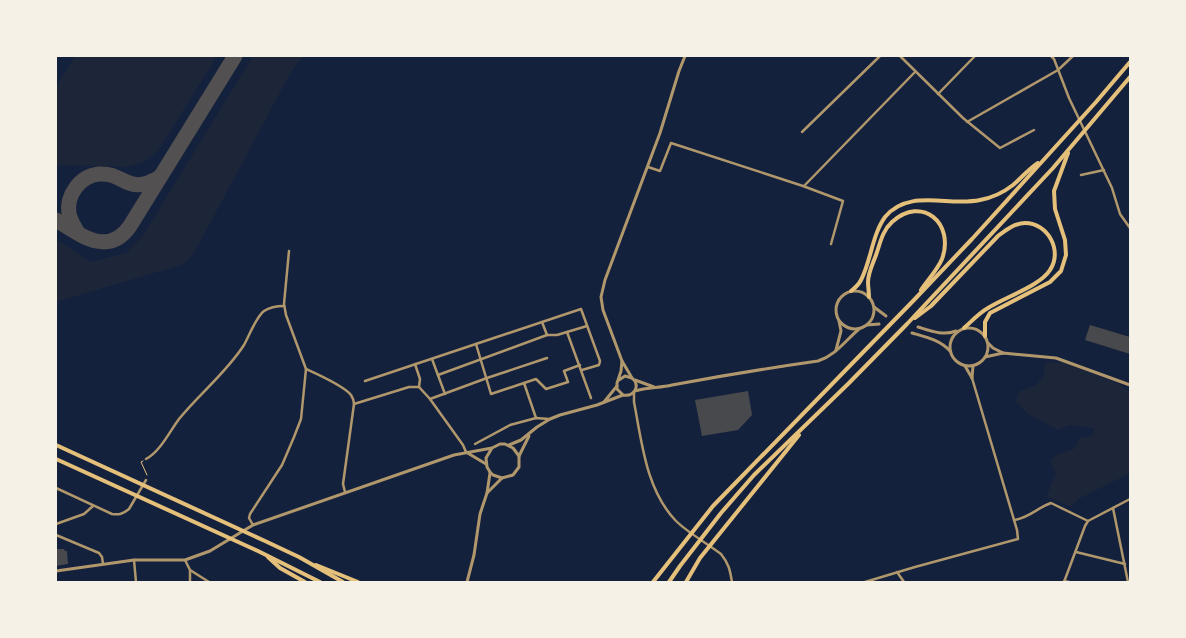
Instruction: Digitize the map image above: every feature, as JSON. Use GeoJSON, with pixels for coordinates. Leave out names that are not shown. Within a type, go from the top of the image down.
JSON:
{"type":"FeatureCollection","features":[{"type":"Feature","properties":{"kind":"highway"},"geometry":{"type":"LineString","coordinates":[[653,582],[713,506],[972,239],[1130,62]]}},
{"type":"Feature","properties":{"kind":"highway"},"geometry":{"type":"LineString","coordinates":[[669,582],[721,512],[754,475],[809,423],[907,324],[1070,148],[1130,77]]}},
{"type":"Feature","properties":{"kind":"highway"},"geometry":{"type":"LineString","coordinates":[[984,336],[985,322],[990,313],[1050,282],[1061,271],[1066,255],[1065,240],[1055,209],[1054,191],[1060,171],[1070,148]]}},
{"type":"Feature","properties":{"kind":"highway"},"geometry":{"type":"LineString","coordinates":[[851,291],[861,280],[877,232],[886,217],[902,203],[918,200],[961,202],[980,200],[997,194],[1012,186],[1027,171],[1044,160]]}},
{"type":"Feature","properties":{"kind":"highway"},"geometry":{"type":"LineString","coordinates":[[869,297],[867,280],[883,234],[891,223],[906,213],[921,211],[934,217],[943,229],[945,243],[942,260],[914,300]]}},
{"type":"Feature","properties":{"kind":"highway"},"geometry":{"type":"LineString","coordinates":[[907,324],[931,306],[998,236],[1010,227],[1025,223],[1037,226],[1048,234],[1054,245],[1055,257],[1051,269],[1043,279],[986,308],[964,328]]}},
{"type":"Feature","properties":{"kind":"highway"},"geometry":{"type":"LineString","coordinates":[[686,582],[700,558],[809,423]]}},
{"type":"Feature","properties":{"kind":"highway"},"geometry":{"type":"LineString","coordinates":[[56,445],[299,557],[358,582]]}},
{"type":"Feature","properties":{"kind":"highway"},"geometry":{"type":"LineString","coordinates":[[56,459],[263,553],[320,582]]}},
{"type":"Feature","properties":{"kind":"highway"},"geometry":{"type":"LineString","coordinates":[[263,553],[280,568],[305,582]]}},
{"type":"Feature","properties":{"kind":"highway"},"geometry":{"type":"LineString","coordinates":[[299,557],[342,582]]}},
{"type":"Feature","properties":{"kind":"street"},"geometry":{"type":"LineString","coordinates":[[685,56],[648,167],[605,280],[601,297],[603,310],[622,361],[636,387],[634,392],[634,402],[644,456],[654,488],[663,505],[677,522],[721,554],[729,565],[732,582]]}},
{"type":"Feature","properties":{"kind":"street"},"geometry":{"type":"LineString","coordinates":[[802,132],[880,56]]}},
{"type":"Feature","properties":{"kind":"street"},"geometry":{"type":"LineString","coordinates":[[900,56],[967,122],[1000,148],[1034,130]]}},
{"type":"Feature","properties":{"kind":"street"},"geometry":{"type":"LineString","coordinates":[[938,94],[975,56]]}},
{"type":"Feature","properties":{"kind":"street"},"geometry":{"type":"LineString","coordinates":[[1051,56],[1054,59],[1069,98],[1112,188],[1120,214],[1130,228]]}},
{"type":"Feature","properties":{"kind":"street"},"geometry":{"type":"LineString","coordinates":[[967,122],[1058,70],[1073,56]]}},
{"type":"Feature","properties":{"kind":"street"},"geometry":{"type":"LineString","coordinates":[[804,186],[915,72]]}},
{"type":"Feature","properties":{"kind":"street"},"geometry":{"type":"LineString","coordinates":[[648,167],[660,171],[671,143],[804,186],[843,201],[831,244]]}},
{"type":"Feature","properties":{"kind":"street"},"geometry":{"type":"LineString","coordinates":[[1080,175],[1104,170]]}},
{"type":"Feature","properties":{"kind":"street"},"geometry":{"type":"LineString","coordinates":[[253,525],[249,518],[252,510],[282,465],[298,428],[301,414],[306,369],[284,306],[289,251]]}},
{"type":"Feature","properties":{"kind":"street"},"geometry":{"type":"LineString","coordinates":[[629,396],[634,392],[656,387],[818,361],[827,358],[836,352],[859,329],[867,325],[872,320],[874,307],[869,297],[864,293],[851,291],[844,294],[839,299],[836,306],[836,314],[841,331],[836,352]]}},
{"type":"Feature","properties":{"kind":"street"},"geometry":{"type":"LineString","coordinates":[[146,459],[156,452],[193,403],[227,368],[244,345],[260,315],[264,311],[275,306],[284,306]]}},
{"type":"Feature","properties":{"kind":"street"},"geometry":{"type":"LineString","coordinates":[[874,307],[886,316]]}},
{"type":"Feature","properties":{"kind":"street"},"geometry":{"type":"LineString","coordinates":[[365,381],[581,309],[600,361],[599,365],[582,370]]}},
{"type":"Feature","properties":{"kind":"street"},"geometry":{"type":"LineString","coordinates":[[839,321],[844,326],[851,329],[859,329]]}},
{"type":"Feature","properties":{"kind":"street"},"geometry":{"type":"LineString","coordinates":[[542,322],[547,335]]}},
{"type":"Feature","properties":{"kind":"street"},"geometry":{"type":"LineString","coordinates":[[867,325],[879,324]]}},
{"type":"Feature","properties":{"kind":"street"},"geometry":{"type":"LineString","coordinates":[[438,375],[547,335],[557,335],[587,326]]}},
{"type":"Feature","properties":{"kind":"street"},"geometry":{"type":"LineString","coordinates":[[918,327],[942,334],[964,328],[979,330],[993,348],[1003,353]]}},
{"type":"Feature","properties":{"kind":"street"},"geometry":{"type":"LineString","coordinates":[[957,331],[952,336],[949,343],[950,351],[953,358],[958,363],[965,366],[973,366],[985,357],[988,350],[988,342]]}},
{"type":"Feature","properties":{"kind":"street"},"geometry":{"type":"LineString","coordinates":[[568,332],[591,398]]}},
{"type":"Feature","properties":{"kind":"street"},"geometry":{"type":"LineString","coordinates":[[912,333],[938,341],[950,351]]}},
{"type":"Feature","properties":{"kind":"street"},"geometry":{"type":"LineString","coordinates":[[476,344],[491,394],[536,379],[546,389],[568,382],[564,371],[580,365]]}},
{"type":"Feature","properties":{"kind":"street"},"geometry":{"type":"LineString","coordinates":[[985,357],[1003,353],[1056,358],[1130,385]]}},
{"type":"Feature","properties":{"kind":"street"},"geometry":{"type":"LineString","coordinates":[[430,399],[486,378],[547,358]]}},
{"type":"Feature","properties":{"kind":"street"},"geometry":{"type":"LineString","coordinates":[[432,359],[445,394]]}},
{"type":"Feature","properties":{"kind":"street"},"geometry":{"type":"LineString","coordinates":[[604,402],[617,386],[622,361]]}},
{"type":"Feature","properties":{"kind":"street"},"geometry":{"type":"LineString","coordinates":[[415,364],[420,379],[419,387]]}},
{"type":"Feature","properties":{"kind":"street"},"geometry":{"type":"LineString","coordinates":[[865,582],[1018,539],[1014,520],[972,378],[965,366]]}},
{"type":"Feature","properties":{"kind":"street"},"geometry":{"type":"LineString","coordinates":[[972,378],[973,366]]}},
{"type":"Feature","properties":{"kind":"street"},"geometry":{"type":"LineString","coordinates":[[306,369],[326,378],[347,391],[351,395],[354,404],[343,484],[345,492]]}},
{"type":"Feature","properties":{"kind":"street"},"geometry":{"type":"LineString","coordinates":[[619,380],[625,376],[656,387]]}},
{"type":"Feature","properties":{"kind":"street"},"geometry":{"type":"LineString","coordinates":[[524,383],[536,418]]}},
{"type":"Feature","properties":{"kind":"street"},"geometry":{"type":"LineString","coordinates":[[617,386],[618,392],[629,396],[634,402]]}},
{"type":"Feature","properties":{"kind":"street"},"geometry":{"type":"LineString","coordinates":[[354,404],[409,387],[419,387],[430,399],[463,445],[466,452],[486,464]]}},
{"type":"Feature","properties":{"kind":"street"},"geometry":{"type":"LineString","coordinates":[[509,446],[529,435],[537,427],[550,419],[623,395]]}},
{"type":"Feature","properties":{"kind":"street"},"geometry":{"type":"LineString","coordinates":[[475,444],[510,425],[536,418],[550,419]]}},
{"type":"Feature","properties":{"kind":"street"},"geometry":{"type":"LineString","coordinates":[[492,448],[486,458],[486,464],[490,472],[493,475],[508,478],[516,472],[519,466],[519,456],[529,435]]}},
{"type":"Feature","properties":{"kind":"street"},"geometry":{"type":"LineString","coordinates":[[56,571],[134,560],[184,560],[210,552],[253,525],[454,455],[492,448],[500,444],[513,448],[519,456]]}},
{"type":"Feature","properties":{"kind":"street"},"geometry":{"type":"LineString","coordinates":[[467,582],[474,555],[480,514],[487,493],[490,472]]}},
{"type":"Feature","properties":{"kind":"street"},"geometry":{"type":"LineString","coordinates":[[487,493],[502,478]]}},
{"type":"Feature","properties":{"kind":"street"},"geometry":{"type":"LineString","coordinates":[[56,488],[93,506],[117,515],[124,513],[129,509],[146,480]]}},
{"type":"Feature","properties":{"kind":"street"},"geometry":{"type":"LineString","coordinates":[[1069,582],[1064,582],[1088,521],[1130,499]]}},
{"type":"Feature","properties":{"kind":"street"},"geometry":{"type":"LineString","coordinates":[[1014,520],[1023,519],[1051,503],[1088,521]]}},
{"type":"Feature","properties":{"kind":"street"},"geometry":{"type":"LineString","coordinates":[[56,524],[84,514],[93,506]]}},
{"type":"Feature","properties":{"kind":"street"},"geometry":{"type":"LineString","coordinates":[[1113,508],[1128,582]]}},
{"type":"Feature","properties":{"kind":"street"},"geometry":{"type":"LineString","coordinates":[[56,535],[99,554],[102,557],[103,564]]}},
{"type":"Feature","properties":{"kind":"street"},"geometry":{"type":"LineString","coordinates":[[1076,552],[1125,564]]}},
{"type":"Feature","properties":{"kind":"street"},"geometry":{"type":"LineString","coordinates":[[134,560],[136,582]]}},
{"type":"Feature","properties":{"kind":"street"},"geometry":{"type":"LineString","coordinates":[[184,560],[190,570],[209,582]]}},
{"type":"Feature","properties":{"kind":"street"},"geometry":{"type":"LineString","coordinates":[[190,570],[190,582]]}},
{"type":"Feature","properties":{"kind":"street"},"geometry":{"type":"LineString","coordinates":[[897,572],[904,582]]}},
{"type":"Feature","properties":{"kind":"path"},"geometry":{"type":"LineString","coordinates":[[146,459],[141,462],[147,475],[146,480]]}},
{"type":"Feature","properties":{"kind":"shaded area"},"geometry":{"type":"Polygon","coordinates":[[[75,56],[217,56],[158,151],[144,162],[126,167],[56,165],[56,87],[75,56]]]}},
{"type":"Feature","properties":{"kind":"shaded area"},"geometry":{"type":"Polygon","coordinates":[[[253,56],[303,56],[292,70],[194,253],[181,265],[56,302],[56,239],[91,262],[126,253],[142,237],[253,56]]]}},
{"type":"Feature","properties":{"kind":"shaded area"},"geometry":{"type":"Polygon","coordinates":[[[1046,362],[1067,363],[1119,384],[1130,392],[1130,473],[1078,499],[1071,507],[1047,497],[1056,474],[1050,461],[1058,454],[1074,449],[1080,438],[1093,435],[1094,428],[1069,425],[1058,430],[1028,414],[1016,402],[1020,391],[1036,385],[1043,376],[1046,362]]]}},
{"type":"Feature","properties":{"kind":"building"},"geometry":{"type":"Polygon","coordinates":[[[1090,325],[1130,337],[1130,354],[1085,340],[1090,325]]]}},
{"type":"Feature","properties":{"kind":"building"},"geometry":{"type":"Polygon","coordinates":[[[748,391],[752,415],[738,430],[702,436],[695,400],[748,391]]]}},
{"type":"Feature","properties":{"kind":"building"},"geometry":{"type":"Polygon","coordinates":[[[56,549],[64,549],[67,551],[68,564],[56,566],[56,549]]]}},
{"type":"Feature","properties":{"kind":"taxiway"},"geometry":{"type":"LineString","coordinates":[[56,220],[93,240],[103,242],[112,241],[121,236],[130,226],[235,56]]}},
{"type":"Feature","properties":{"kind":"taxiway"},"geometry":{"type":"LineString","coordinates":[[78,233],[69,214],[70,200],[76,188],[86,178],[99,174],[108,174],[127,182],[140,185],[149,183],[160,177]]}}]}
